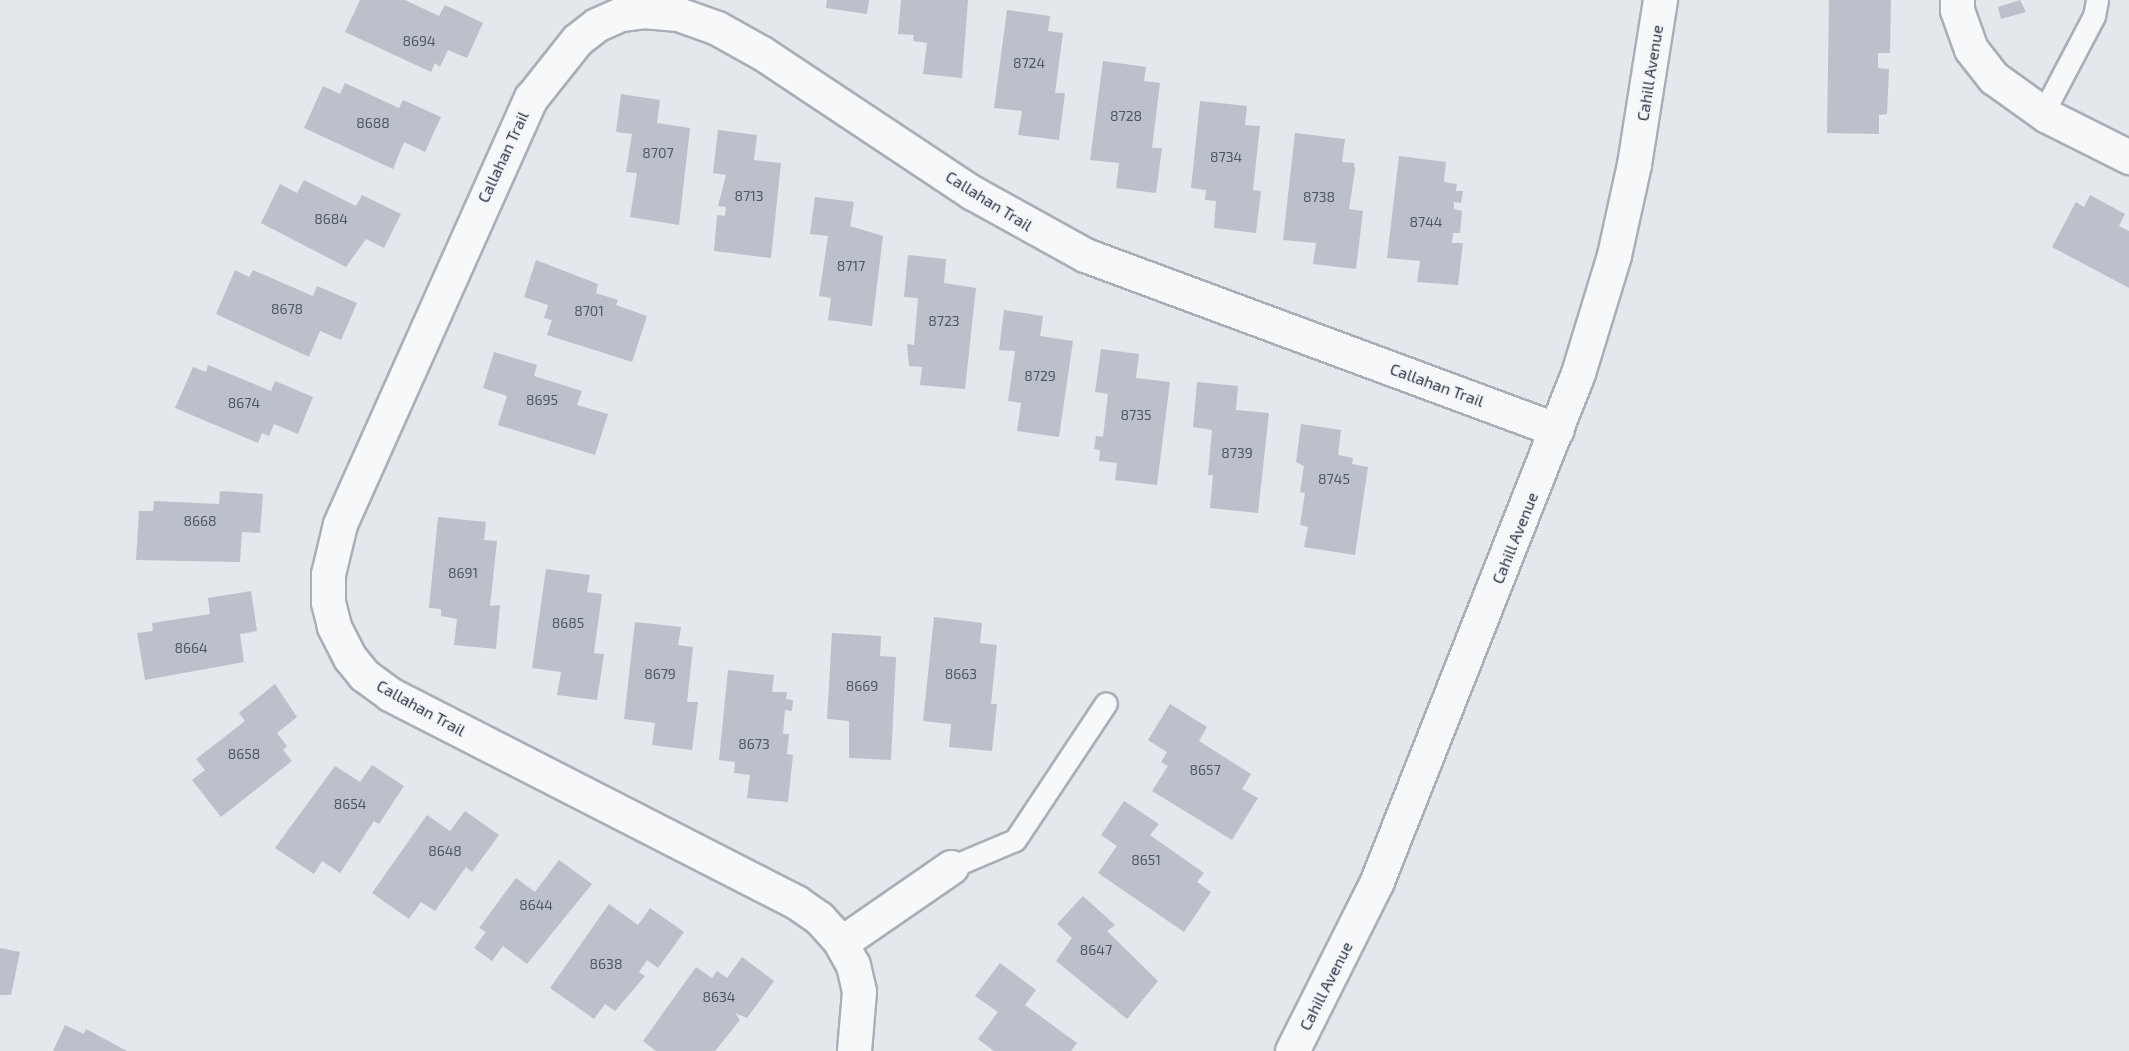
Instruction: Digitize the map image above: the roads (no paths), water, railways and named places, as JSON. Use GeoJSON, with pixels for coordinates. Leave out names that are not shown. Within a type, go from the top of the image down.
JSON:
{"type":"FeatureCollection","features":[{"type":"Feature","properties":{"kind":"street","name":"Cahill Avenue"},"geometry":{"type":"LineString","coordinates":[[1292,1051],[1377,881],[1557,430],[1614,255],[1646,103],[1660,0]]}},
{"type":"Feature","properties":{"kind":"street"},"geometry":{"type":"LineString","coordinates":[[1957,0],[1957,10],[1971,49],[1994,78],[2043,113],[2129,157]]}},
{"type":"Feature","properties":{"kind":"street","name":"Callahan Trail"},"geometry":{"type":"LineString","coordinates":[[854,1051],[859,991],[853,965],[841,944],[819,918],[796,902],[390,694],[364,675],[350,658],[328,602],[328,574],[340,524],[497,167],[546,75],[596,25],[621,14],[644,11],[678,14],[717,28],[762,53],[1025,225],[1085,255],[1557,430]]}},
{"type":"Feature","properties":{"kind":"street"},"geometry":{"type":"LineString","coordinates":[[841,944],[951,867]]}},
{"type":"Feature","properties":{"kind":"lane"},"geometry":{"type":"LineString","coordinates":[[2043,113],[2094,16],[2097,0]]}},
{"type":"Feature","properties":{"kind":"lane"},"geometry":{"type":"LineString","coordinates":[[951,867],[1015,840],[1106,703]]}}]}
